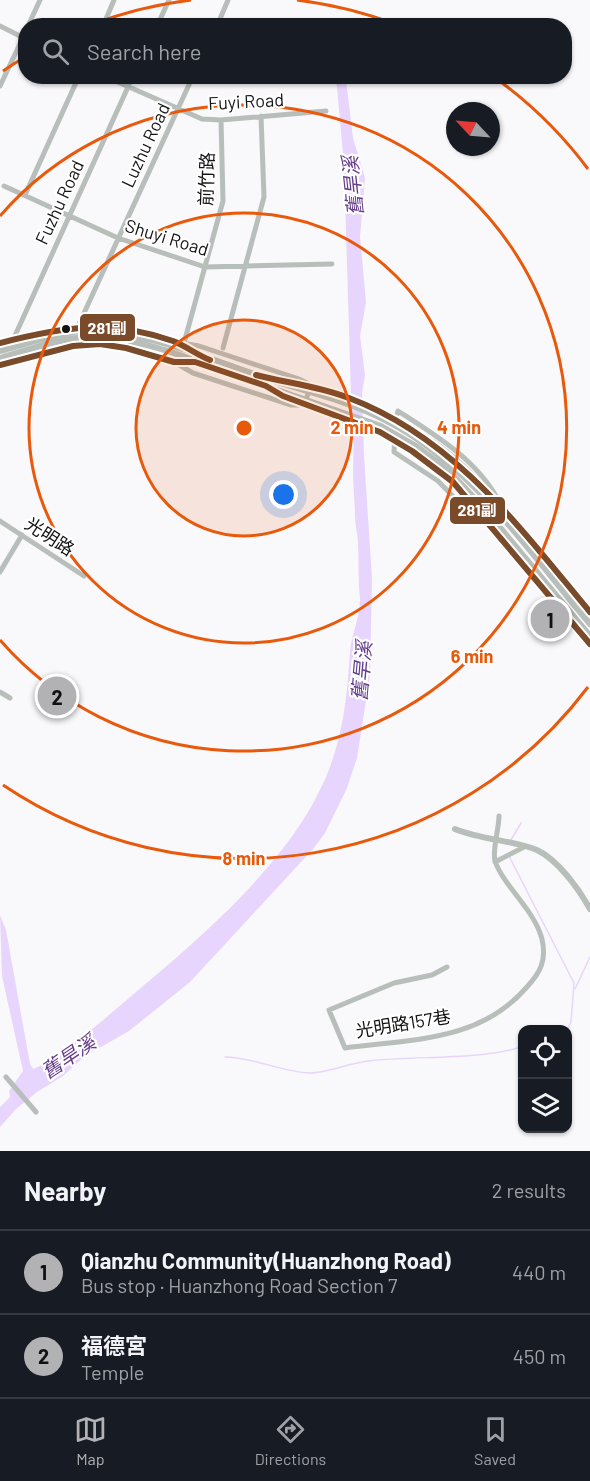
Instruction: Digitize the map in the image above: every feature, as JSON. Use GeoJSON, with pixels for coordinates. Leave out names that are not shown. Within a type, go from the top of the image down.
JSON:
{"type":"FeatureCollection","features":[{"type":"Feature","properties":{"kind":"street"},"geometry":{"type":"LineString","coordinates":[[32,18],[40,0]]}},
{"type":"Feature","properties":{"kind":"street"},"geometry":{"type":"LineString","coordinates":[[106,18],[114,0]]}},
{"type":"Feature","properties":{"kind":"street"},"geometry":{"type":"LineString","coordinates":[[161,18],[169,0]]}},
{"type":"Feature","properties":{"kind":"street"},"geometry":{"type":"LineString","coordinates":[[220,18],[228,0]]}},
{"type":"Feature","properties":{"kind":"street"},"geometry":{"type":"LineString","coordinates":[[0,26],[18,35]]}},
{"type":"Feature","properties":{"kind":"street"},"geometry":{"type":"LineString","coordinates":[[0,86],[18,50]]}},
{"type":"Feature","properties":{"kind":"street"},"geometry":{"type":"LineString","coordinates":[[25,195],[75,84]]}},
{"type":"Feature","properties":{"kind":"street","name":"Fuyi Road"},"geometry":{"type":"LineString","coordinates":[[120,84],[202,119],[221,120],[326,111]]}},
{"type":"Feature","properties":{"kind":"street","name":"Fuzhu Road"},"geometry":{"type":"LineString","coordinates":[[12,340],[130,84]]}},
{"type":"Feature","properties":{"kind":"street","name":"Luzhu Road"},"geometry":{"type":"LineString","coordinates":[[79,324],[189,84]]}},
{"type":"Feature","properties":{"kind":"street"},"geometry":{"type":"LineString","coordinates":[[223,348],[264,197],[261,116]]}},
{"type":"Feature","properties":{"kind":"street","name":"前竹路"},"geometry":{"type":"LineString","coordinates":[[184,343],[223,201],[221,120]]}},
{"type":"Feature","properties":{"kind":"street","name":"Shuyi Road"},"geometry":{"type":"LineString","coordinates":[[4,186],[118,238],[205,267],[332,264]]}},
{"type":"Feature","properties":{"kind":"street"},"geometry":{"type":"LineString","coordinates":[[0,343],[79,324],[199,345],[307,383],[309,391],[304,405],[291,405],[193,373],[174,362],[126,348],[100,345],[73,346],[0,365]]}},
{"type":"Feature","properties":{"kind":"street"},"geometry":{"type":"LineString","coordinates":[[0,351],[80,331],[127,334],[381,426],[416,446],[447,470],[483,507],[590,636]]}},
{"type":"Feature","properties":{"kind":"street"},"geometry":{"type":"LineString","coordinates":[[0,358],[57,342],[127,334]]}},
{"type":"Feature","properties":{"kind":"street"},"geometry":{"type":"LineString","coordinates":[[176,342],[196,359]]}},
{"type":"Feature","properties":{"kind":"street"},"geometry":{"type":"LineString","coordinates":[[174,362],[196,359]]}},
{"type":"Feature","properties":{"kind":"street"},"geometry":{"type":"LineString","coordinates":[[267,383],[288,380],[387,414],[423,435],[468,470],[590,612]]}},
{"type":"Feature","properties":{"kind":"street"},"geometry":{"type":"LineString","coordinates":[[267,383],[283,396],[380,432],[412,451],[453,482],[590,644]]}},
{"type":"Feature","properties":{"kind":"street"},"geometry":{"type":"LineString","coordinates":[[267,383],[384,419],[420,440],[453,464],[590,624]]}},
{"type":"Feature","properties":{"kind":"street"},"geometry":{"type":"LineString","coordinates":[[492,527],[476,520],[438,481],[394,452],[396,411],[440,439],[474,466],[498,495],[504,512]]}},
{"type":"Feature","properties":{"kind":"street","name":"光明路"},"geometry":{"type":"LineString","coordinates":[[0,522],[84,576]]}},
{"type":"Feature","properties":{"kind":"street"},"geometry":{"type":"LineString","coordinates":[[0,572],[22,536]]}},
{"type":"Feature","properties":{"kind":"street"},"geometry":{"type":"LineString","coordinates":[[0,692],[10,698]]}},
{"type":"Feature","properties":{"kind":"street"},"geometry":{"type":"LineString","coordinates":[[499,816],[496,842],[497,861],[524,847]]}},
{"type":"Feature","properties":{"kind":"street"},"geometry":{"type":"LineString","coordinates":[[454,829],[496,842],[536,850],[552,861],[583,897],[590,909]]}},
{"type":"Feature","properties":{"kind":"street","name":"光明路157巷"},"geometry":{"type":"LineString","coordinates":[[447,967],[432,975],[394,983],[329,1010],[345,1048],[424,1039],[485,1022],[496,1016],[538,976],[544,963],[542,939],[529,912],[497,861]]}},
{"type":"Feature","properties":{"kind":"street"},"geometry":{"type":"LineString","coordinates":[[6,1077],[36,1112]]}},
{"type":"Feature","properties":{"kind":"water","name":"舊旱溪"},"geometry":{"type":"Polygon","coordinates":[[[337,84],[346,84],[353,138],[365,178],[360,237],[366,302],[360,336],[365,375],[362,393],[364,456],[372,578],[370,675],[357,758],[347,788],[325,833],[314,848],[190,982],[129,1031],[85,1056],[63,1076],[37,1092],[16,1109],[0,1127],[0,1107],[10,1097],[9,1091],[23,1071],[2,976],[0,915],[6,930],[30,1064],[33,1069],[46,1063],[76,1042],[108,1016],[226,912],[251,886],[296,831],[314,802],[328,772],[344,713],[351,645],[360,598],[353,478],[354,444],[344,165],[337,84]]]}},
{"type":"Feature","properties":{"kind":"waterway","name":"舊旱溪"},"geometry":{"type":"LineString","coordinates":[[511,840],[521,823]]}},
{"type":"Feature","properties":{"kind":"waterway","name":"舊旱溪"},"geometry":{"type":"LineString","coordinates":[[509,856],[574,983],[570,1025]]}},
{"type":"Feature","properties":{"kind":"waterway"},"geometry":{"type":"LineString","coordinates":[[575,989],[590,957]]}},
{"type":"Feature","properties":{"kind":"waterway","name":"舊旱溪"},"geometry":{"type":"LineString","coordinates":[[225,1057],[246,1059],[310,1073],[368,1061],[465,1056],[518,1048]]}},
{"type":"Feature","properties":{"kind":"transit line","name":"281副"},"geometry":{"type":"LineString","coordinates":[[0,343],[65,330],[107,328],[150,334],[173,341],[210,360]]}},
{"type":"Feature","properties":{"kind":"transit line","name":"281副"},"geometry":{"type":"LineString","coordinates":[[0,365],[73,346],[100,344],[126,348],[174,362],[195,362],[266,386],[283,396],[380,432],[412,451],[453,482],[590,644]]}},
{"type":"Feature","properties":{"kind":"transit line","name":"281副"},"geometry":{"type":"LineString","coordinates":[[256,375],[349,398],[387,415],[422,436],[483,488],[590,612]]}},
{"type":"Feature","properties":{"kind":"place","name":"Qianzhu Community(Huanzhong Road)"},"geometry":{"type":"Point","coordinates":[550,619]}},
{"type":"Feature","properties":{"kind":"place","name":"福德宮"},"geometry":{"type":"Point","coordinates":[57,696]}}]}
